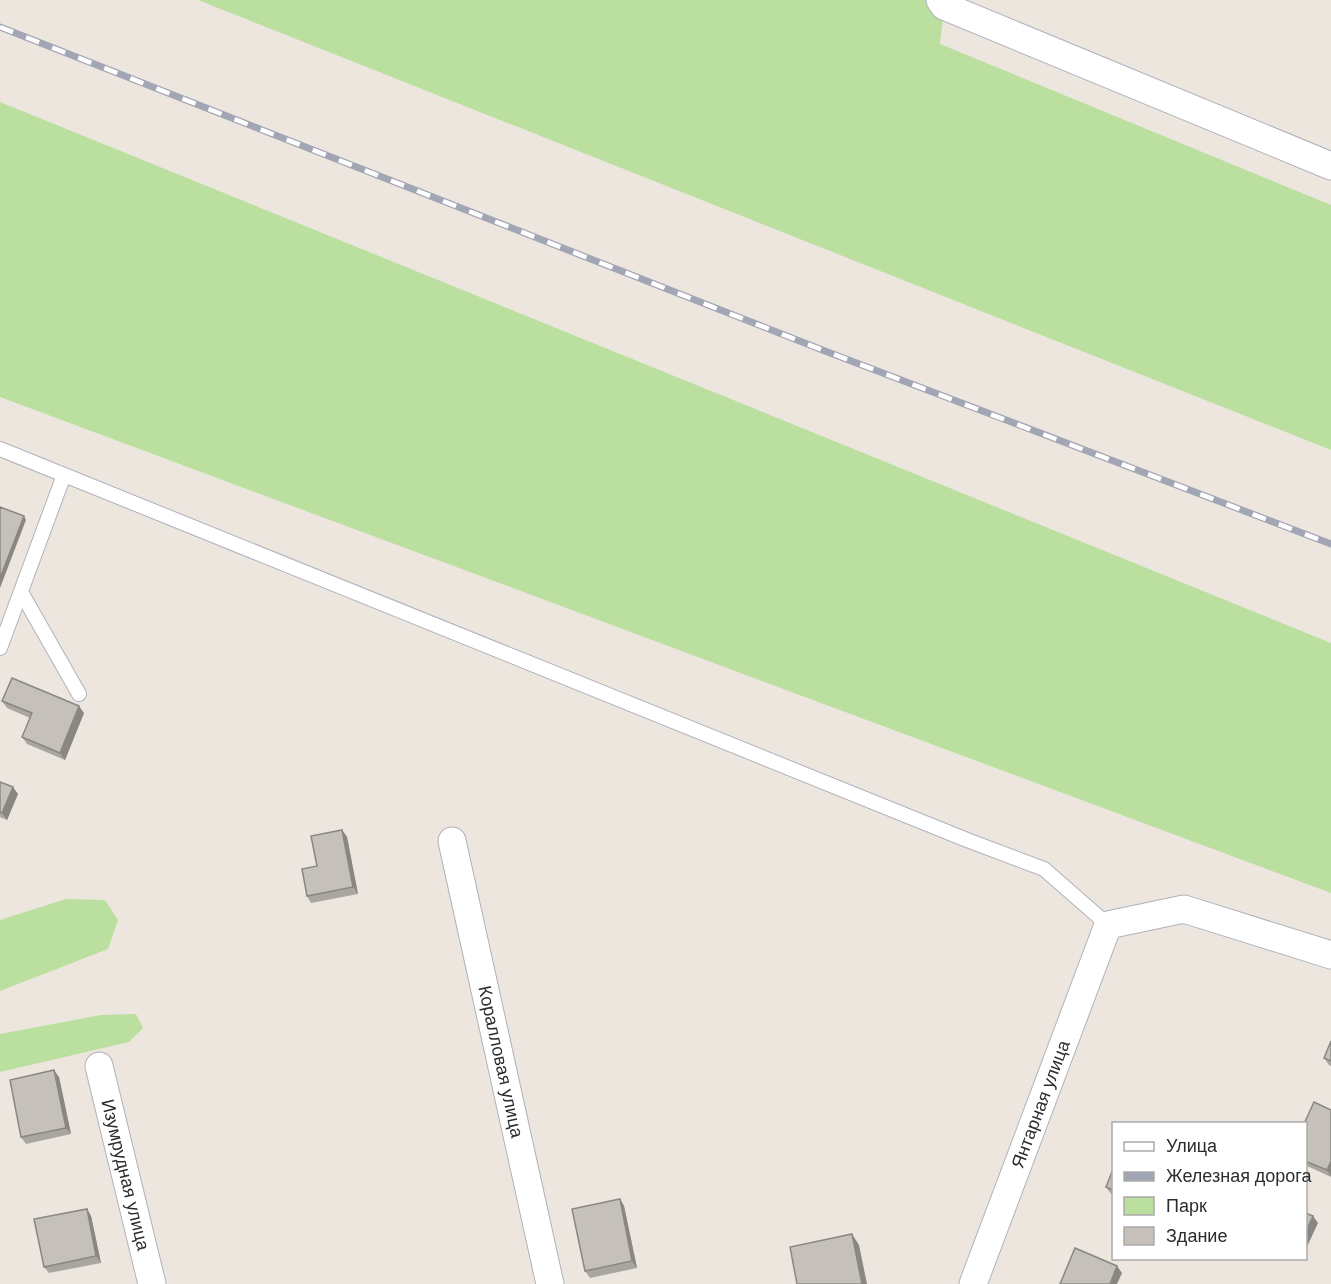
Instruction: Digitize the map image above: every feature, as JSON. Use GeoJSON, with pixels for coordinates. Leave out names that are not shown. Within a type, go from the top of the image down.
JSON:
{"type":"FeatureCollection","features":[{"type":"Feature","properties":{"kind":"street"},"geometry":{"type":"LineString","coordinates":[[937,2],[1331,166]]}},
{"type":"Feature","properties":{"kind":"street","name":"Коралловая улица"},"geometry":{"type":"LineString","coordinates":[[452,841],[550,1284]]}},
{"type":"Feature","properties":{"kind":"street"},"geometry":{"type":"LineString","coordinates":[[1108,925],[1184,909],[1331,955]]}},
{"type":"Feature","properties":{"kind":"street","name":"Янтарная улица"},"geometry":{"type":"LineString","coordinates":[[973,1284],[1108,925]]}},
{"type":"Feature","properties":{"kind":"street","name":"Изумрудная улица"},"geometry":{"type":"LineString","coordinates":[[99,1066],[153,1284]]}},
{"type":"Feature","properties":{"kind":"lane"},"geometry":{"type":"LineString","coordinates":[[0,449],[1044,869],[1108,925]]}},
{"type":"Feature","properties":{"kind":"lane"},"geometry":{"type":"LineString","coordinates":[[0,648],[64,475]]}},
{"type":"Feature","properties":{"kind":"lane"},"geometry":{"type":"LineString","coordinates":[[21,592],[79,694]]}},
{"type":"Feature","properties":{"kind":"green space"},"geometry":{"type":"Polygon","coordinates":[[[198,0],[945,0],[940,44],[1331,205],[1331,450],[198,0]]]}},
{"type":"Feature","properties":{"kind":"green space"},"geometry":{"type":"Polygon","coordinates":[[[0,102],[1331,643],[1331,893],[0,397],[0,102]]]}},
{"type":"Feature","properties":{"kind":"green space"},"geometry":{"type":"Polygon","coordinates":[[[66,899],[105,900],[118,920],[108,949],[0,991],[0,920],[66,899]]]}},
{"type":"Feature","properties":{"kind":"green space"},"geometry":{"type":"Polygon","coordinates":[[[136,1014],[143,1028],[129,1042],[0,1072],[0,1034],[101,1015],[136,1014]]]}},
{"type":"Feature","properties":{"kind":"building"},"geometry":{"type":"Polygon","coordinates":[[[0,507],[24,516],[0,578],[0,507]]]}},
{"type":"Feature","properties":{"kind":"building"},"geometry":{"type":"Polygon","coordinates":[[[12,678],[79,706],[60,753],[22,737],[32,713],[2,701],[12,678]]]}},
{"type":"Feature","properties":{"kind":"building"},"geometry":{"type":"Polygon","coordinates":[[[0,782],[13,787],[2,813],[0,812],[0,782]]]}},
{"type":"Feature","properties":{"kind":"building"},"geometry":{"type":"Polygon","coordinates":[[[342,830],[353,887],[307,896],[302,869],[317,866],[311,836],[342,830]]]}},
{"type":"Feature","properties":{"kind":"building"},"geometry":{"type":"Polygon","coordinates":[[[1331,1041],[1331,1061],[1324,1058],[1331,1041]]]}},
{"type":"Feature","properties":{"kind":"building"},"geometry":{"type":"Polygon","coordinates":[[[54,1070],[66,1128],[21,1137],[10,1080],[54,1070]]]}},
{"type":"Feature","properties":{"kind":"building"},"geometry":{"type":"Polygon","coordinates":[[[1314,1102],[1331,1110],[1331,1161],[1327,1170],[1307,1162],[1307,1122],[1305,1122],[1314,1102]]]}},
{"type":"Feature","properties":{"kind":"building"},"geometry":{"type":"Polygon","coordinates":[[[1112,1172],[1112,1190],[1106,1187],[1112,1172]]]}},
{"type":"Feature","properties":{"kind":"building"},"geometry":{"type":"Polygon","coordinates":[[[620,1199],[632,1261],[585,1271],[572,1209],[620,1199]]]}},
{"type":"Feature","properties":{"kind":"building"},"geometry":{"type":"Polygon","coordinates":[[[87,1209],[96,1256],[44,1267],[34,1219],[87,1209]]]}},
{"type":"Feature","properties":{"kind":"building"},"geometry":{"type":"Polygon","coordinates":[[[1307,1214],[1313,1216],[1307,1229],[1307,1214]]]}},
{"type":"Feature","properties":{"kind":"building"},"geometry":{"type":"Polygon","coordinates":[[[852,1234],[862,1284],[797,1284],[790,1247],[852,1234]]]}},
{"type":"Feature","properties":{"kind":"building"},"geometry":{"type":"Polygon","coordinates":[[[1075,1248],[1117,1266],[1110,1284],[1060,1284],[1075,1248]]]}},
{"type":"Feature","properties":{"kind":"railway"},"geometry":{"type":"LineString","coordinates":[[0,27],[825,351],[1331,544]]}}]}
